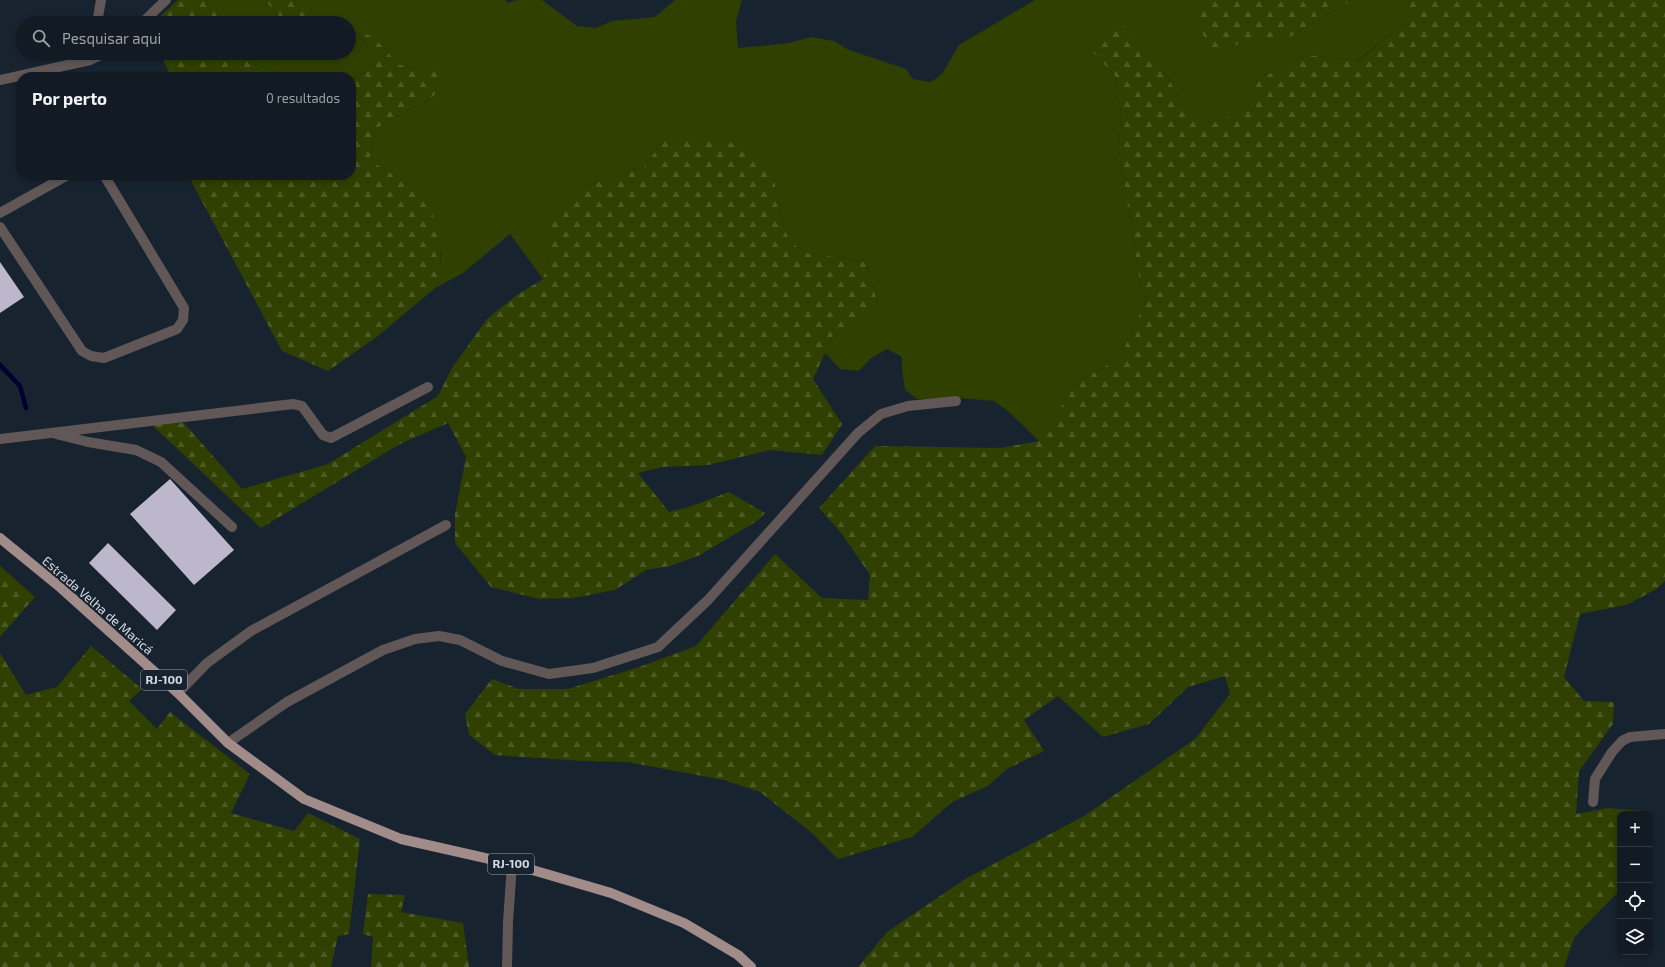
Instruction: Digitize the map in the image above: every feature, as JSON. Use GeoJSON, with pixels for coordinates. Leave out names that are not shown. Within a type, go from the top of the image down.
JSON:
{"type":"FeatureCollection","features":[{"type":"Feature","properties":{"kind":"main road","name":"Estrada Velha de Maricá"},"geometry":{"type":"LineString","coordinates":[[0,538],[60,588],[178,693],[228,743],[304,799],[401,839],[512,864],[611,892],[684,923],[738,955],[751,967]]}},
{"type":"Feature","properties":{"kind":"street"},"geometry":{"type":"LineString","coordinates":[[98,16],[101,0]]}},
{"type":"Feature","properties":{"kind":"street"},"geometry":{"type":"LineString","coordinates":[[149,16],[166,0]]}},
{"type":"Feature","properties":{"kind":"street"},"geometry":{"type":"LineString","coordinates":[[32,72],[79,60]]}},
{"type":"Feature","properties":{"kind":"street"},"geometry":{"type":"LineString","coordinates":[[0,80],[16,76]]}},
{"type":"Feature","properties":{"kind":"street"},"geometry":{"type":"LineString","coordinates":[[0,213],[59,180]]}},
{"type":"Feature","properties":{"kind":"street"},"geometry":{"type":"LineString","coordinates":[[0,227],[82,350],[91,356],[104,358],[177,329],[183,320],[184,308],[107,180]]}},
{"type":"Feature","properties":{"kind":"street"},"geometry":{"type":"LineString","coordinates":[[0,439],[292,404],[302,406],[323,435],[331,438],[428,387]]}},
{"type":"Feature","properties":{"kind":"street"},"geometry":{"type":"LineString","coordinates":[[228,743],[287,702],[383,650],[415,639],[438,636],[460,640],[502,661],[549,674],[593,668],[658,647],[708,600],[858,433],[881,414],[908,406],[956,401]]}},
{"type":"Feature","properties":{"kind":"street"},"geometry":{"type":"LineString","coordinates":[[50,432],[88,442],[136,450],[161,462],[232,528]]}},
{"type":"Feature","properties":{"kind":"street"},"geometry":{"type":"LineString","coordinates":[[178,693],[207,663],[251,631],[446,525]]}},
{"type":"Feature","properties":{"kind":"street"},"geometry":{"type":"LineString","coordinates":[[1593,802],[1595,779],[1612,752],[1622,740],[1630,737],[1665,734]]}},
{"type":"Feature","properties":{"kind":"street"},"geometry":{"type":"LineString","coordinates":[[507,967],[512,864]]}},
{"type":"Feature","properties":{"kind":"green space"},"geometry":{"type":"Polygon","coordinates":[[[178,0],[220,0],[217,14],[219,16],[161,16],[178,0]]]}},
{"type":"Feature","properties":{"kind":"green space"},"geometry":{"type":"Polygon","coordinates":[[[220,0],[267,0],[268,4],[279,16],[219,16],[217,14],[220,0]]]}},
{"type":"Feature","properties":{"kind":"green space"},"geometry":{"type":"Polygon","coordinates":[[[267,0],[305,0],[313,16],[279,16],[268,4],[267,0]]]}},
{"type":"Feature","properties":{"kind":"green space"},"geometry":{"type":"Polygon","coordinates":[[[305,0],[505,0],[508,3],[517,0],[542,0],[577,26],[596,28],[612,21],[655,17],[675,0],[742,0],[736,21],[738,48],[789,43],[811,37],[834,41],[849,50],[906,69],[913,79],[931,82],[942,74],[959,45],[1035,0],[1203,0],[1194,8],[1291,36],[1353,0],[1410,0],[1404,23],[1357,61],[1309,55],[1258,79],[1248,108],[1212,123],[1184,107],[1159,61],[1086,45],[1115,76],[1121,112],[1119,150],[1139,277],[1146,300],[1120,358],[1076,383],[1039,441],[1009,412],[994,401],[960,398],[917,399],[905,390],[902,357],[887,349],[870,359],[859,371],[840,369],[825,353],[832,338],[879,307],[865,261],[806,253],[789,241],[779,210],[774,178],[665,138],[644,167],[581,187],[549,239],[549,256],[543,279],[510,234],[463,273],[435,288],[441,269],[441,254],[412,187],[370,160],[375,129],[431,98],[435,70],[417,70],[398,64],[374,37],[357,32],[375,58],[366,72],[356,76],[356,72],[279,72],[256,65],[252,60],[356,60],[356,16],[313,16],[305,0]]]}},
{"type":"Feature","properties":{"kind":"green space"},"geometry":{"type":"Polygon","coordinates":[[[1203,0],[1353,0],[1291,36],[1208,49],[1194,8],[1203,0]]]}},
{"type":"Feature","properties":{"kind":"green space"},"geometry":{"type":"Polygon","coordinates":[[[1410,0],[1665,0],[1665,581],[1655,590],[1626,605],[1580,614],[1564,677],[1584,701],[1614,702],[1613,724],[1579,771],[1576,814],[1608,808],[1644,811],[1617,811],[1617,893],[1575,936],[1564,967],[858,967],[887,932],[965,879],[1084,816],[1195,739],[1230,694],[1225,676],[1188,687],[1149,724],[1103,737],[1058,696],[1024,720],[1044,751],[1007,769],[988,786],[952,802],[912,837],[838,859],[812,833],[760,792],[724,780],[627,762],[583,761],[495,755],[469,735],[465,714],[492,679],[519,689],[568,689],[642,666],[696,646],[775,554],[822,598],[868,600],[870,575],[842,534],[819,508],[875,446],[1001,448],[1039,441],[1076,383],[1120,358],[1146,299],[1139,277],[1119,150],[1121,112],[1115,76],[1086,45],[1121,22],[1159,61],[1184,107],[1212,123],[1248,108],[1258,79],[1309,55],[1358,61],[1404,23],[1410,0]]]}},
{"type":"Feature","properties":{"kind":"green space"},"geometry":{"type":"Polygon","coordinates":[[[357,31],[374,37],[398,64],[417,70],[435,70],[442,87],[431,98],[375,129],[370,160],[412,187],[432,213],[439,230],[441,269],[435,288],[378,336],[328,371],[282,351],[191,180],[356,180],[356,76],[366,72],[375,58],[357,31]]]}},
{"type":"Feature","properties":{"kind":"green space"},"geometry":{"type":"Polygon","coordinates":[[[163,60],[252,60],[256,65],[279,72],[169,72],[163,60]]]}},
{"type":"Feature","properties":{"kind":"green space"},"geometry":{"type":"Polygon","coordinates":[[[665,138],[722,138],[739,146],[774,178],[779,210],[789,241],[806,253],[865,261],[879,307],[832,338],[813,379],[842,424],[822,455],[770,450],[708,465],[662,467],[638,473],[669,512],[689,507],[729,492],[765,513],[757,521],[700,555],[670,566],[646,570],[615,590],[574,598],[539,599],[491,587],[455,543],[455,514],[466,457],[448,423],[400,444],[261,528],[151,424],[184,423],[242,489],[328,464],[438,396],[452,368],[487,319],[517,295],[543,279],[549,256],[549,239],[553,217],[581,187],[644,167],[665,138]]]}},
{"type":"Feature","properties":{"kind":"green space"},"geometry":{"type":"Polygon","coordinates":[[[0,566],[35,597],[0,637],[0,566]]]}},
{"type":"Feature","properties":{"kind":"green space"},"geometry":{"type":"Polygon","coordinates":[[[91,646],[142,689],[129,701],[157,729],[170,712],[250,774],[231,813],[294,831],[308,813],[360,839],[349,934],[338,936],[331,967],[0,967],[0,653],[26,695],[57,687],[91,646]]]}},
{"type":"Feature","properties":{"kind":"green space"},"geometry":{"type":"Polygon","coordinates":[[[368,894],[405,895],[401,912],[463,923],[469,967],[371,967],[373,937],[363,934],[368,894]]]}},
{"type":"Feature","properties":{"kind":"building"},"geometry":{"type":"Polygon","coordinates":[[[0,262],[24,297],[0,313],[0,262]]]}},
{"type":"Feature","properties":{"kind":"building"},"geometry":{"type":"Polygon","coordinates":[[[170,479],[234,550],[194,585],[130,514],[170,479]]]}},
{"type":"Feature","properties":{"kind":"building"},"geometry":{"type":"Polygon","coordinates":[[[108,543],[176,610],[157,630],[89,563],[108,543]]]}},
{"type":"Feature","properties":{"kind":"waterway"},"geometry":{"type":"LineString","coordinates":[[0,365],[20,386],[26,408]]}}]}
